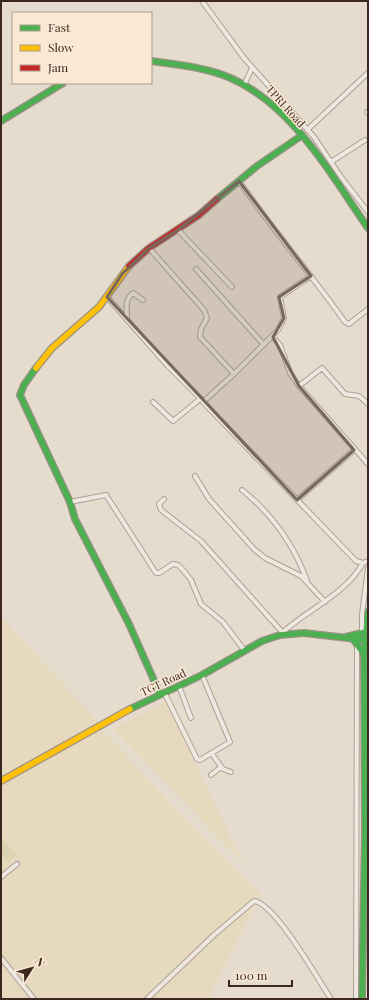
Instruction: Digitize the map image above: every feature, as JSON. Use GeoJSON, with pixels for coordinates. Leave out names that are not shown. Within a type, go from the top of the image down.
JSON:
{"type":"FeatureCollection","features":[{"type":"Feature","properties":{"kind":"main road"},"geometry":{"type":"LineString","coordinates":[[152,61],[171,63],[227,77],[244,85],[264,99],[302,136],[368,228]]}},
{"type":"Feature","properties":{"kind":"main road"},"geometry":{"type":"LineString","coordinates":[[1,121],[61,84]]}},
{"type":"Feature","properties":{"kind":"main road"},"geometry":{"type":"LineString","coordinates":[[162,693],[129,624],[75,519],[70,502],[20,395],[24,385],[52,348],[99,308],[125,270],[149,248],[178,230],[268,158],[302,136]]}},
{"type":"Feature","properties":{"kind":"main road"},"geometry":{"type":"LineString","coordinates":[[362,999],[365,832],[364,633],[368,612]]}},
{"type":"Feature","properties":{"kind":"main road","name":"TGT Road"},"geometry":{"type":"LineString","coordinates":[[1,781],[100,724],[202,675],[244,650],[282,634],[304,633],[342,638],[355,642],[365,640]]}},
{"type":"Feature","properties":{"kind":"main road"},"geometry":{"type":"LineString","coordinates":[[342,638],[364,633]]}},
{"type":"Feature","properties":{"kind":"main road"},"geometry":{"type":"LineString","coordinates":[[355,642],[364,654]]}},
{"type":"Feature","properties":{"kind":"street","name":"TPRI Road"},"geometry":{"type":"LineString","coordinates":[[202,1],[252,68],[314,137],[368,212]]}},
{"type":"Feature","properties":{"kind":"street"},"geometry":{"type":"LineString","coordinates":[[244,85],[252,68]]}},
{"type":"Feature","properties":{"kind":"street"},"geometry":{"type":"LineString","coordinates":[[307,130],[368,73]]}},
{"type":"Feature","properties":{"kind":"street"},"geometry":{"type":"LineString","coordinates":[[331,162],[365,140]]}},
{"type":"Feature","properties":{"kind":"street"},"geometry":{"type":"LineString","coordinates":[[239,181],[277,234],[347,324],[368,309]]}},
{"type":"Feature","properties":{"kind":"street"},"geometry":{"type":"LineString","coordinates":[[178,230],[232,287]]}},
{"type":"Feature","properties":{"kind":"street"},"geometry":{"type":"LineString","coordinates":[[149,248],[204,310],[207,318],[201,329],[200,337],[234,374]]}},
{"type":"Feature","properties":{"kind":"street"},"geometry":{"type":"LineString","coordinates":[[196,269],[264,345]]}},
{"type":"Feature","properties":{"kind":"street"},"geometry":{"type":"LineString","coordinates":[[153,402],[173,421],[234,374],[273,337],[283,321],[280,297],[311,276]]}},
{"type":"Feature","properties":{"kind":"street"},"geometry":{"type":"LineString","coordinates":[[127,320],[126,303],[130,294],[133,293],[143,300]]}},
{"type":"Feature","properties":{"kind":"street"},"geometry":{"type":"LineString","coordinates":[[107,297],[201,400],[297,500],[356,561],[363,563]]}},
{"type":"Feature","properties":{"kind":"street"},"geometry":{"type":"LineString","coordinates":[[273,337],[280,345],[290,373],[354,450],[368,464]]}},
{"type":"Feature","properties":{"kind":"street"},"geometry":{"type":"LineString","coordinates":[[300,386],[322,368],[345,394],[359,396],[368,404]]}},
{"type":"Feature","properties":{"kind":"street"},"geometry":{"type":"LineString","coordinates":[[297,500],[354,450]]}},
{"type":"Feature","properties":{"kind":"street"},"geometry":{"type":"LineString","coordinates":[[195,476],[209,500],[254,549],[265,558],[293,571],[307,582],[325,602]]}},
{"type":"Feature","properties":{"kind":"street"},"geometry":{"type":"LineString","coordinates":[[242,490],[263,508],[289,543],[307,582]]}},
{"type":"Feature","properties":{"kind":"street"},"geometry":{"type":"LineString","coordinates":[[70,502],[106,494],[156,573],[159,573],[172,564],[178,565],[191,580],[201,604],[222,622],[244,650]]}},
{"type":"Feature","properties":{"kind":"street"},"geometry":{"type":"LineString","coordinates":[[164,499],[159,504],[161,510],[202,541],[282,634],[298,619],[325,602],[354,575],[363,563],[368,561]]}},
{"type":"Feature","properties":{"kind":"street"},"geometry":{"type":"LineString","coordinates":[[364,633],[362,615],[368,568]]}},
{"type":"Feature","properties":{"kind":"street"},"geometry":{"type":"LineString","coordinates":[[355,642],[356,999]]}},
{"type":"Feature","properties":{"kind":"street"},"geometry":{"type":"LineString","coordinates":[[162,693],[198,760],[212,754],[230,742],[202,675]]}},
{"type":"Feature","properties":{"kind":"street"},"geometry":{"type":"LineString","coordinates":[[179,686],[191,718]]}},
{"type":"Feature","properties":{"kind":"street"},"geometry":{"type":"LineString","coordinates":[[212,754],[225,771],[231,772]]}},
{"type":"Feature","properties":{"kind":"street"},"geometry":{"type":"LineString","coordinates":[[211,775],[221,767]]}},
{"type":"Feature","properties":{"kind":"street"},"geometry":{"type":"LineString","coordinates":[[1,877],[17,864]]}},
{"type":"Feature","properties":{"kind":"street"},"geometry":{"type":"LineString","coordinates":[[147,999],[214,935],[254,901],[263,905],[286,930],[312,967],[331,999]]}},
{"type":"Feature","properties":{"kind":"street"},"geometry":{"type":"LineString","coordinates":[[1,958],[34,999]]}},
{"type":"Feature","properties":{"kind":"highlighted area"},"geometry":{"type":"Polygon","coordinates":[[[239,181],[311,276],[279,297],[284,318],[273,337],[299,386],[354,450],[297,500],[107,297],[122,274],[149,248],[178,230],[239,181]]]}},
{"type":"Feature","properties":{"kind":"shaded area"},"geometry":{"type":"Polygon","coordinates":[[[1,617],[99,723],[93,727],[99,733],[103,730],[168,801],[261,894],[208,999],[1,999],[1,617]]]}},
{"type":"Feature","properties":{"kind":"shaded area"},"geometry":{"type":"Polygon","coordinates":[[[165,701],[243,863],[113,729],[165,701]]]}},
{"type":"Feature","properties":{"kind":"shaded area"},"geometry":{"type":"Polygon","coordinates":[[[2,838],[16,855],[8,862],[1,854],[2,838]]]}},
{"type":"Feature","properties":{"kind":"traffic: fast"},"geometry":{"type":"LineString","coordinates":[[152,61],[196,68],[223,75],[247,86],[268,102],[288,120],[306,140],[323,162],[368,228]]}},
{"type":"Feature","properties":{"kind":"traffic: fast"},"geometry":{"type":"LineString","coordinates":[[1,121],[61,84]]}},
{"type":"Feature","properties":{"kind":"traffic: fast"},"geometry":{"type":"LineString","coordinates":[[217,199],[257,166],[301,136]]}},
{"type":"Feature","properties":{"kind":"traffic: fast"},"geometry":{"type":"LineString","coordinates":[[36,368],[24,385],[20,395],[70,502],[75,519],[129,624],[160,694]]}},
{"type":"Feature","properties":{"kind":"traffic: fast"},"geometry":{"type":"LineString","coordinates":[[362,999],[365,832],[364,654],[368,612]]}},
{"type":"Feature","properties":{"kind":"traffic: fast"},"geometry":{"type":"LineString","coordinates":[[346,637],[366,632]]}},
{"type":"Feature","properties":{"kind":"traffic: fast"},"geometry":{"type":"LineString","coordinates":[[130,709],[202,675],[262,641],[280,635],[304,633],[365,640]]}},
{"type":"Feature","properties":{"kind":"traffic: fast"},"geometry":{"type":"LineString","coordinates":[[353,639],[364,654]]}},
{"type":"Feature","properties":{"kind":"traffic: slow"},"geometry":{"type":"LineString","coordinates":[[36,368],[52,348],[99,307],[129,266]]}},
{"type":"Feature","properties":{"kind":"traffic: slow"},"geometry":{"type":"LineString","coordinates":[[1,781],[130,709]]}},
{"type":"Feature","properties":{"kind":"traffic: jam"},"geometry":{"type":"LineString","coordinates":[[129,266],[149,248],[199,215],[217,199]]}}]}
